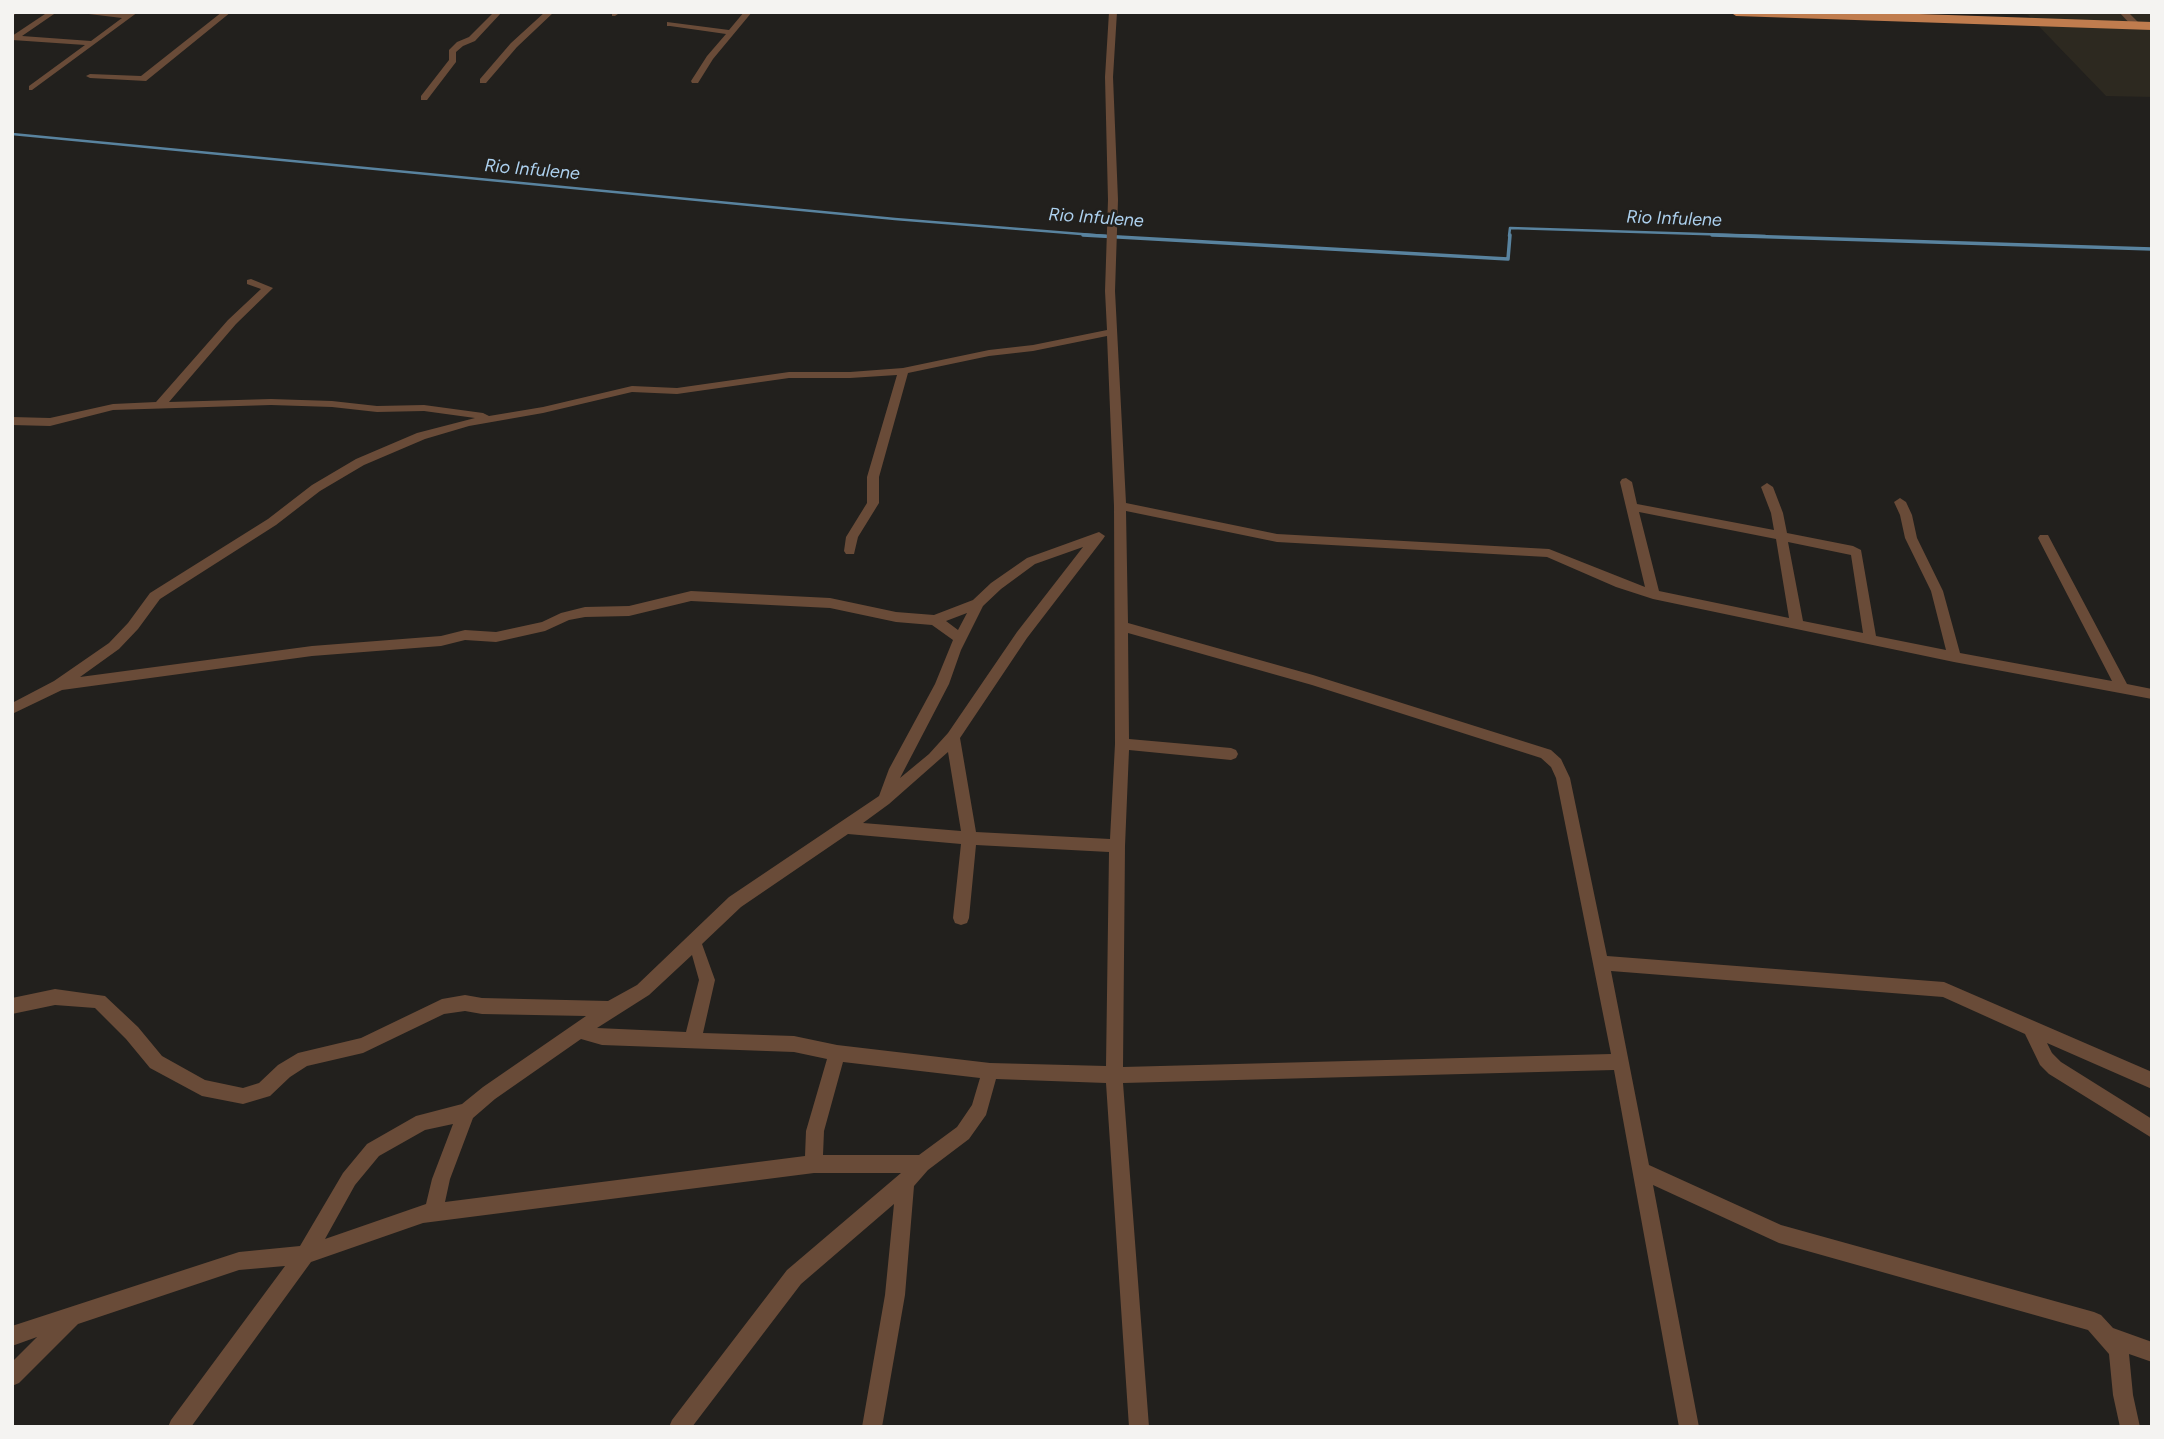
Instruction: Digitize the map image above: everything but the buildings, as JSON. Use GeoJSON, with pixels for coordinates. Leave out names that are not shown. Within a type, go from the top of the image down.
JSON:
{"type":"FeatureCollection","features":[{"type":"Feature","properties":{"kind":"highway"},"geometry":{"type":"LineString","coordinates":[[1736,12],[2145,26]]}},
{"type":"Feature","properties":{"kind":"street"},"geometry":{"type":"LineString","coordinates":[[14,38],[53,12]]}},
{"type":"Feature","properties":{"kind":"street"},"geometry":{"type":"LineString","coordinates":[[76,12],[131,14]]}},
{"type":"Feature","properties":{"kind":"street"},"geometry":{"type":"LineString","coordinates":[[90,76],[143,79],[227,12]]}},
{"type":"Feature","properties":{"kind":"street"},"geometry":{"type":"LineString","coordinates":[[424,98],[453,60],[452,52],[460,44],[472,39],[498,12]]}},
{"type":"Feature","properties":{"kind":"street"},"geometry":{"type":"LineString","coordinates":[[483,81],[528,30],[550,12]]}},
{"type":"Feature","properties":{"kind":"street"},"geometry":{"type":"LineString","coordinates":[[695,81],[748,12]]}},
{"type":"Feature","properties":{"kind":"street"},"geometry":{"type":"LineString","coordinates":[[1113,12],[1110,77],[1113,200],[1111,332],[1120,506],[1122,744],[1117,846],[1114,1075],[1139,1427]]}},
{"type":"Feature","properties":{"kind":"street"},"geometry":{"type":"LineString","coordinates":[[2123,12],[2145,26]]}},
{"type":"Feature","properties":{"kind":"street"},"geometry":{"type":"LineString","coordinates":[[32,88],[131,14]]}},
{"type":"Feature","properties":{"kind":"street"},"geometry":{"type":"LineString","coordinates":[[670,24],[730,32]]}},
{"type":"Feature","properties":{"kind":"street"},"geometry":{"type":"LineString","coordinates":[[14,38],[90,43]]}},
{"type":"Feature","properties":{"kind":"street"},"geometry":{"type":"LineString","coordinates":[[159,405],[232,322],[268,288],[251,282]]}},
{"type":"Feature","properties":{"kind":"street"},"geometry":{"type":"LineString","coordinates":[[12,709],[59,685],[114,646],[155,596],[272,522],[337,474],[421,436],[491,418],[533,412],[632,389],[677,391],[789,374],[850,375],[903,371],[1111,332]]}},
{"type":"Feature","properties":{"kind":"street"},"geometry":{"type":"LineString","coordinates":[[850,551],[852,537],[873,503],[873,477],[903,371]]}},
{"type":"Feature","properties":{"kind":"street"},"geometry":{"type":"LineString","coordinates":[[12,421],[50,422],[100,409],[159,405],[322,403],[377,409],[432,409],[491,418]]}},
{"type":"Feature","properties":{"kind":"street"},"geometry":{"type":"LineString","coordinates":[[1626,482],[1653,594]]}},
{"type":"Feature","properties":{"kind":"street"},"geometry":{"type":"LineString","coordinates":[[1767,487],[1777,513],[1797,624]]}},
{"type":"Feature","properties":{"kind":"street"},"geometry":{"type":"LineString","coordinates":[[1900,502],[1911,538],[1937,591],[1954,657]]}},
{"type":"Feature","properties":{"kind":"street"},"geometry":{"type":"LineString","coordinates":[[1120,506],[1277,538],[1549,553],[1559,555],[1621,584],[1653,594],[1954,657],[2152,694]]}},
{"type":"Feature","properties":{"kind":"street"},"geometry":{"type":"LineString","coordinates":[[1632,507],[1843,546],[1857,553],[1870,638]]}},
{"type":"Feature","properties":{"kind":"street"},"geometry":{"type":"LineString","coordinates":[[884,800],[897,769],[942,684],[960,638],[978,603],[996,586],[1031,561],[1119,527]]}},
{"type":"Feature","properties":{"kind":"street"},"geometry":{"type":"LineString","coordinates":[[178,1427],[304,1255],[349,1179],[373,1150],[422,1122],[466,1112],[610,1009],[643,990],[735,902],[846,828],[934,758],[953,737],[1022,635],[1087,547],[1099,536]]}},
{"type":"Feature","properties":{"kind":"street"},"geometry":{"type":"LineString","coordinates":[[2043,538],[2122,688]]}},
{"type":"Feature","properties":{"kind":"street"},"geometry":{"type":"LineString","coordinates":[[59,685],[312,651],[441,641],[465,635],[496,637],[545,626],[576,614],[629,611],[691,596],[830,603],[896,617],[935,620],[978,603]]}},
{"type":"Feature","properties":{"kind":"street"},"geometry":{"type":"LineString","coordinates":[[935,620],[960,638]]}},
{"type":"Feature","properties":{"kind":"street"},"geometry":{"type":"LineString","coordinates":[[1121,626],[1313,680],[1546,754],[1556,763],[1563,778],[1621,1062],[1689,1427]]}},
{"type":"Feature","properties":{"kind":"street"},"geometry":{"type":"LineString","coordinates":[[953,737],[969,836],[961,918]]}},
{"type":"Feature","properties":{"kind":"street"},"geometry":{"type":"LineString","coordinates":[[1122,744],[1231,754]]}},
{"type":"Feature","properties":{"kind":"street"},"geometry":{"type":"LineString","coordinates":[[846,828],[916,835],[1117,846]]}},
{"type":"Feature","properties":{"kind":"street"},"geometry":{"type":"LineString","coordinates":[[692,943],[699,952],[707,980],[692,1042]]}},
{"type":"Feature","properties":{"kind":"street"},"geometry":{"type":"LineString","coordinates":[[1600,963],[1931,988],[1959,995],[2032,1030],[2152,1081]]}},
{"type":"Feature","properties":{"kind":"street"},"geometry":{"type":"LineString","coordinates":[[12,1006],[55,997],[99,1001],[132,1033],[156,1062],[202,1088],[243,1096],[264,1090],[284,1071],[304,1059],[363,1045],[442,1007],[465,1003],[482,1006],[610,1009]]}},
{"type":"Feature","properties":{"kind":"street"},"geometry":{"type":"LineString","coordinates":[[2032,1030],[2046,1059],[2055,1068],[2152,1129]]}},
{"type":"Feature","properties":{"kind":"street"},"geometry":{"type":"LineString","coordinates":[[581,1031],[602,1037],[794,1044],[990,1071],[1114,1075],[1621,1062]]}},
{"type":"Feature","properties":{"kind":"street"},"geometry":{"type":"LineString","coordinates":[[814,1164],[816,1131],[837,1052]]}},
{"type":"Feature","properties":{"kind":"street"},"geometry":{"type":"LineString","coordinates":[[678,1427],[794,1277],[905,1182],[922,1164],[963,1133],[980,1109],[990,1071]]}},
{"type":"Feature","properties":{"kind":"street"},"geometry":{"type":"LineString","coordinates":[[433,1212],[442,1178],[466,1112]]}},
{"type":"Feature","properties":{"kind":"street"},"geometry":{"type":"LineString","coordinates":[[12,1336],[239,1261],[304,1255],[433,1212],[814,1164],[922,1164]]}},
{"type":"Feature","properties":{"kind":"street"},"geometry":{"type":"LineString","coordinates":[[1640,1170],[1779,1234],[2094,1322],[2119,1350],[2123,1395],[2130,1427]]}},
{"type":"Feature","properties":{"kind":"street"},"geometry":{"type":"LineString","coordinates":[[872,1427],[895,1295],[905,1182]]}},
{"type":"Feature","properties":{"kind":"street"},"geometry":{"type":"LineString","coordinates":[[12,1376],[73,1316]]}},
{"type":"Feature","properties":{"kind":"street"},"geometry":{"type":"LineString","coordinates":[[2110,1337],[2152,1352]]}},
{"type":"Feature","properties":{"kind":"shaded area"},"geometry":{"type":"Polygon","coordinates":[[[2007,12],[2152,12],[2152,97],[2106,96],[2028,15],[2007,12]]]}},
{"type":"Feature","properties":{"kind":"waterway","name":"Rio Infulene"},"geometry":{"type":"LineString","coordinates":[[12,134],[895,219],[1106,236]]}},
{"type":"Feature","properties":{"kind":"waterway","name":"Rio Infulene"},"geometry":{"type":"LineString","coordinates":[[1509,236],[1510,228],[1765,236]]}},
{"type":"Feature","properties":{"kind":"waterway","name":"Rio Infulene"},"geometry":{"type":"LineString","coordinates":[[1083,235],[1508,259],[1510,235]]}},
{"type":"Feature","properties":{"kind":"waterway","name":"Rio Infulene"},"geometry":{"type":"LineString","coordinates":[[1712,235],[2152,249]]}}]}
